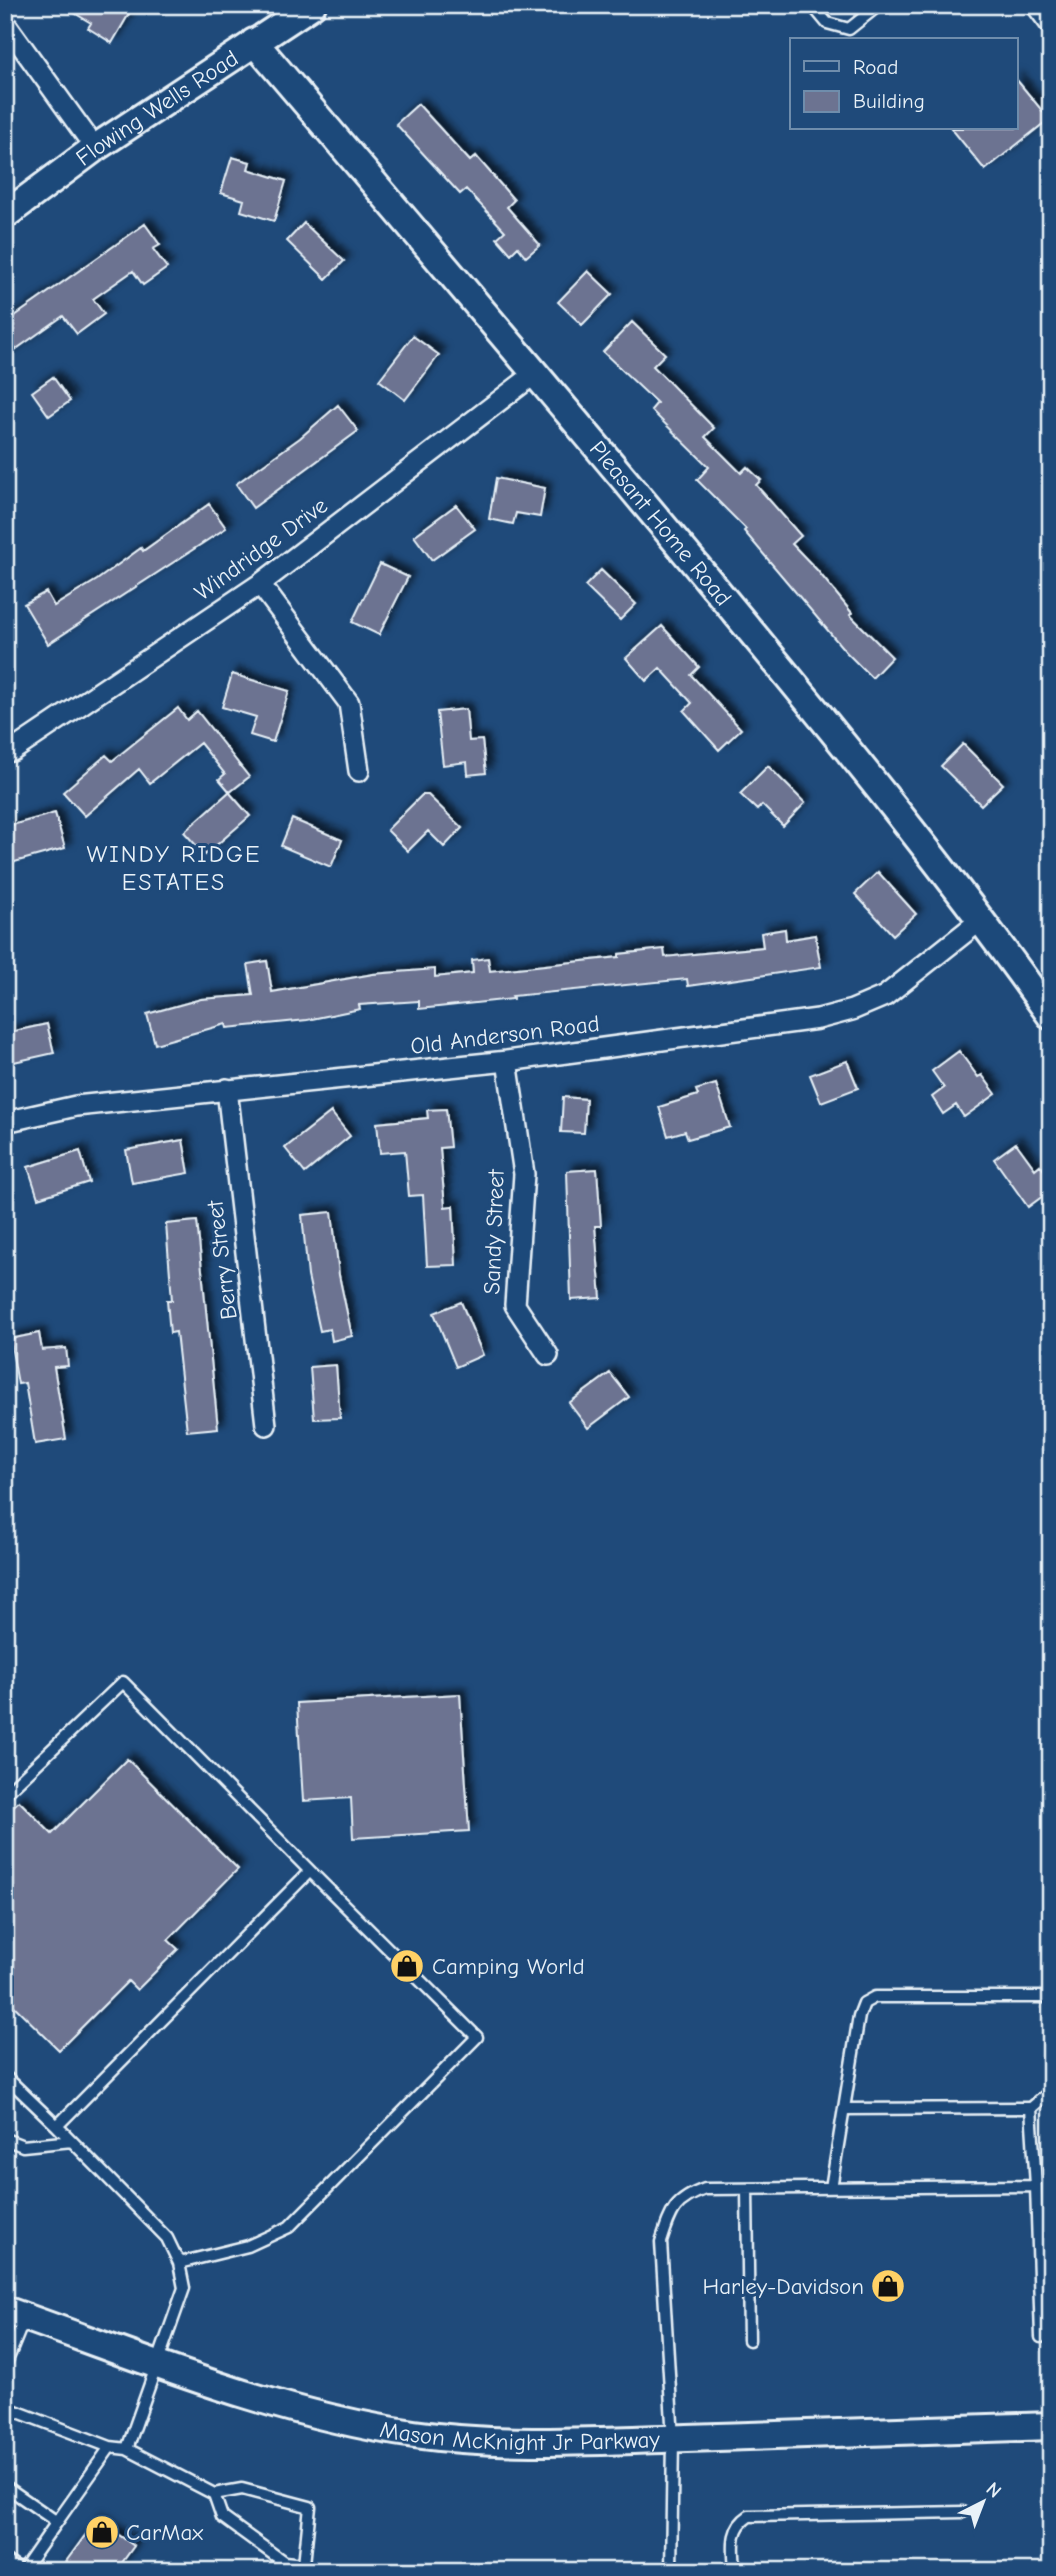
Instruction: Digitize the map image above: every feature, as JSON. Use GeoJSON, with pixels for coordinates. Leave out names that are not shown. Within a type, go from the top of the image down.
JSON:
{"type":"FeatureCollection","features":[{"type":"Feature","properties":{"kind":"main road","name":"Flowing Wells Road"},"geometry":{"type":"LineString","coordinates":[[5,215],[95,148],[312,5]]}},
{"type":"Feature","properties":{"kind":"main road","name":"Pleasant Home Road"},"geometry":{"type":"LineString","coordinates":[[254,42],[537,372],[834,732],[982,919],[1051,1016]]}},
{"type":"Feature","properties":{"kind":"main road","name":"Mason McKnight Jr Parkway"},"geometry":{"type":"LineString","coordinates":[[15,2313],[288,2406],[415,2435],[497,2441],[673,2439],[1051,2426]]}},
{"type":"Feature","properties":{"kind":"street"},"geometry":{"type":"LineString","coordinates":[[1036,5],[1051,25]]}},
{"type":"Feature","properties":{"kind":"street"},"geometry":{"type":"LineString","coordinates":[[5,23],[95,148]]}},
{"type":"Feature","properties":{"kind":"street","name":"Windridge Drive"},"geometry":{"type":"LineString","coordinates":[[5,751],[12,751],[260,584],[537,372]]}},
{"type":"Feature","properties":{"kind":"street"},"geometry":{"type":"LineString","coordinates":[[260,584],[349,703],[359,771]]}},
{"type":"Feature","properties":{"kind":"street","name":"Old Anderson Road"},"geometry":{"type":"LineString","coordinates":[[5,1122],[76,1106],[507,1061],[818,1019],[852,1010],[885,996],[982,919]]}},
{"type":"Feature","properties":{"kind":"street","name":"Sandy Street"},"geometry":{"type":"LineString","coordinates":[[507,1061],[524,1174],[515,1305],[548,1355]]}},
{"type":"Feature","properties":{"kind":"street","name":"Berry Street"},"geometry":{"type":"LineString","coordinates":[[227,1089],[266,1425]]}},
{"type":"Feature","properties":{"kind":"lane"},"geometry":{"type":"LineString","coordinates":[[812,5],[827,23],[849,29],[879,5]]}},
{"type":"Feature","properties":{"kind":"lane"},"geometry":{"type":"LineString","coordinates":[[5,1794],[123,1682],[477,2037],[289,2227],[248,2246],[179,2263]]}},
{"type":"Feature","properties":{"kind":"lane"},"geometry":{"type":"LineString","coordinates":[[57,2126],[310,1871]]}},
{"type":"Feature","properties":{"kind":"lane"},"geometry":{"type":"LineString","coordinates":[[831,2188],[859,2016],[864,2003],[875,1997],[1051,1997]]}},
{"type":"Feature","properties":{"kind":"lane"},"geometry":{"type":"LineString","coordinates":[[5,2076],[167,2238],[179,2263],[184,2288],[127,2449]]}},
{"type":"Feature","properties":{"kind":"lane"},"geometry":{"type":"LineString","coordinates":[[844,2109],[1031,2108],[1051,2091]]}},
{"type":"Feature","properties":{"kind":"lane"},"geometry":{"type":"LineString","coordinates":[[1031,2108],[1041,2337]]}},
{"type":"Feature","properties":{"kind":"lane"},"geometry":{"type":"LineString","coordinates":[[5,2139],[23,2146],[72,2141]]}},
{"type":"Feature","properties":{"kind":"lane"},"geometry":{"type":"LineString","coordinates":[[671,2571],[673,2439],[661,2242],[669,2218],[684,2196],[705,2189],[1036,2186]]}},
{"type":"Feature","properties":{"kind":"lane"},"geometry":{"type":"LineString","coordinates":[[747,2189],[749,2340]]}},
{"type":"Feature","properties":{"kind":"lane"},"geometry":{"type":"LineString","coordinates":[[5,2366],[15,2313]]}},
{"type":"Feature","properties":{"kind":"lane"},"geometry":{"type":"LineString","coordinates":[[5,2407],[110,2447],[127,2449],[214,2494],[242,2488],[310,2507],[304,2564],[284,2562],[222,2517],[214,2494]]}},
{"type":"Feature","properties":{"kind":"lane"},"geometry":{"type":"LineString","coordinates":[[5,2560],[22,2571],[110,2447]]}},
{"type":"Feature","properties":{"kind":"lane"},"geometry":{"type":"LineString","coordinates":[[5,2486],[57,2522]]}},
{"type":"Feature","properties":{"kind":"lane"},"geometry":{"type":"LineString","coordinates":[[735,2571],[734,2533],[738,2523],[749,2516],[963,2512]]}},
{"type":"Feature","properties":{"kind":"building"},"geometry":{"type":"Polygon","coordinates":[[[61,5],[119,5],[130,12],[112,43],[88,28],[91,23],[61,5]]]}},
{"type":"Feature","properties":{"kind":"building"},"geometry":{"type":"Polygon","coordinates":[[[1018,81],[1049,119],[985,170],[953,130],[1018,130],[1018,81]]]}},
{"type":"Feature","properties":{"kind":"building"},"geometry":{"type":"Polygon","coordinates":[[[418,104],[470,161],[476,156],[514,200],[507,207],[540,245],[526,257],[518,247],[511,254],[497,238],[505,231],[466,189],[460,194],[396,124],[418,104]]]}},
{"type":"Feature","properties":{"kind":"building"},"geometry":{"type":"Polygon","coordinates":[[[232,157],[250,162],[248,169],[286,181],[274,221],[241,211],[244,200],[221,193],[232,157]]]}},
{"type":"Feature","properties":{"kind":"building"},"geometry":{"type":"Polygon","coordinates":[[[304,223],[344,261],[326,279],[287,241],[304,223]]]}},
{"type":"Feature","properties":{"kind":"building"},"geometry":{"type":"Polygon","coordinates":[[[145,224],[160,245],[153,249],[167,268],[143,285],[133,271],[93,299],[104,314],[77,334],[63,316],[5,357],[5,323],[145,224]]]}},
{"type":"Feature","properties":{"kind":"building"},"geometry":{"type":"Polygon","coordinates":[[[588,271],[612,294],[582,325],[558,302],[588,271]]]}},
{"type":"Feature","properties":{"kind":"building"},"geometry":{"type":"Polygon","coordinates":[[[632,322],[665,354],[653,366],[714,428],[705,437],[741,473],[747,467],[761,480],[756,485],[801,536],[792,544],[817,570],[852,613],[850,615],[892,657],[872,678],[846,652],[744,531],[746,529],[697,480],[709,467],[651,410],[657,403],[603,352],[632,322]]]}},
{"type":"Feature","properties":{"kind":"building"},"geometry":{"type":"Polygon","coordinates":[[[413,336],[439,355],[405,400],[379,380],[413,336]]]}},
{"type":"Feature","properties":{"kind":"building"},"geometry":{"type":"Polygon","coordinates":[[[53,377],[70,401],[49,416],[32,392],[53,377]]]}},
{"type":"Feature","properties":{"kind":"building"},"geometry":{"type":"Polygon","coordinates":[[[338,405],[358,431],[253,508],[236,484],[300,438],[338,405]]]}},
{"type":"Feature","properties":{"kind":"building"},"geometry":{"type":"Polygon","coordinates":[[[496,478],[545,488],[540,517],[516,513],[513,524],[489,519],[496,478]]]}},
{"type":"Feature","properties":{"kind":"building"},"geometry":{"type":"Polygon","coordinates":[[[209,504],[226,528],[48,644],[24,604],[46,592],[54,606],[97,580],[141,548],[143,551],[209,504]]]}},
{"type":"Feature","properties":{"kind":"building"},"geometry":{"type":"Polygon","coordinates":[[[456,505],[475,529],[432,560],[414,536],[456,505]]]}},
{"type":"Feature","properties":{"kind":"building"},"geometry":{"type":"Polygon","coordinates":[[[380,564],[408,577],[379,635],[352,622],[380,564]]]}},
{"type":"Feature","properties":{"kind":"building"},"geometry":{"type":"Polygon","coordinates":[[[601,570],[636,604],[620,620],[585,586],[601,570]]]}},
{"type":"Feature","properties":{"kind":"building"},"geometry":{"type":"Polygon","coordinates":[[[662,626],[699,667],[691,675],[741,729],[719,750],[684,711],[692,703],[660,668],[646,681],[626,658],[662,626]]]}},
{"type":"Feature","properties":{"kind":"building"},"geometry":{"type":"Polygon","coordinates":[[[232,674],[289,691],[273,742],[250,735],[256,717],[222,707],[232,674]]]}},
{"type":"Feature","properties":{"kind":"building"},"geometry":{"type":"Polygon","coordinates":[[[178,708],[187,720],[197,711],[249,777],[230,792],[219,779],[225,774],[200,743],[150,783],[139,769],[85,816],[63,792],[106,755],[112,761],[178,708]]]}},
{"type":"Feature","properties":{"kind":"building"},"geometry":{"type":"Polygon","coordinates":[[[466,709],[469,741],[482,740],[486,773],[468,775],[467,762],[443,765],[437,712],[466,709]]]}},
{"type":"Feature","properties":{"kind":"building"},"geometry":{"type":"Polygon","coordinates":[[[963,744],[1003,784],[981,805],[941,766],[963,744]]]}},
{"type":"Feature","properties":{"kind":"building"},"geometry":{"type":"Polygon","coordinates":[[[768,766],[805,803],[783,826],[762,805],[757,810],[740,794],[768,766]]]}},
{"type":"Feature","properties":{"kind":"building"},"geometry":{"type":"Polygon","coordinates":[[[229,792],[250,816],[205,855],[184,832],[229,792]]]}},
{"type":"Feature","properties":{"kind":"building"},"geometry":{"type":"Polygon","coordinates":[[[422,795],[428,795],[462,828],[444,847],[428,831],[408,851],[387,830],[422,795]]]}},
{"type":"Feature","properties":{"kind":"building"},"geometry":{"type":"Polygon","coordinates":[[[55,813],[65,848],[11,863],[5,827],[55,813]]]}},
{"type":"Feature","properties":{"kind":"building"},"geometry":{"type":"Polygon","coordinates":[[[292,819],[342,840],[331,867],[281,846],[292,819]]]}},
{"type":"Feature","properties":{"kind":"building"},"geometry":{"type":"Polygon","coordinates":[[[878,872],[916,914],[893,935],[855,894],[878,872]]]}},
{"type":"Feature","properties":{"kind":"building"},"geometry":{"type":"Polygon","coordinates":[[[785,929],[786,940],[815,935],[821,967],[688,986],[687,979],[512,996],[513,999],[419,1009],[419,1001],[359,1005],[360,1009],[307,1020],[227,1028],[226,1024],[155,1044],[147,1014],[201,999],[253,995],[248,964],[267,961],[272,992],[373,974],[435,969],[435,977],[473,973],[472,960],[488,958],[490,971],[619,957],[619,954],[664,949],[665,957],[763,947],[761,933],[785,929]]]}},
{"type":"Feature","properties":{"kind":"building"},"geometry":{"type":"Polygon","coordinates":[[[47,1024],[54,1053],[5,1064],[5,1033],[47,1024]]]}},
{"type":"Feature","properties":{"kind":"building"},"geometry":{"type":"Polygon","coordinates":[[[959,1051],[978,1077],[982,1075],[996,1094],[964,1117],[956,1105],[943,1114],[932,1097],[944,1088],[932,1071],[959,1051]]]}},
{"type":"Feature","properties":{"kind":"building"},"geometry":{"type":"Polygon","coordinates":[[[847,1061],[858,1088],[821,1102],[810,1075],[847,1061]]]}},
{"type":"Feature","properties":{"kind":"building"},"geometry":{"type":"Polygon","coordinates":[[[716,1084],[730,1127],[688,1139],[685,1131],[668,1136],[659,1107],[698,1095],[696,1090],[716,1084]]]}},
{"type":"Feature","properties":{"kind":"building"},"geometry":{"type":"Polygon","coordinates":[[[563,1097],[586,1099],[584,1133],[561,1132],[563,1097]]]}},
{"type":"Feature","properties":{"kind":"building"},"geometry":{"type":"Polygon","coordinates":[[[446,1109],[450,1147],[440,1148],[445,1207],[453,1206],[456,1265],[427,1266],[423,1195],[409,1196],[405,1151],[380,1153],[377,1123],[428,1118],[427,1110],[446,1109]]]}},
{"type":"Feature","properties":{"kind":"building"},"geometry":{"type":"Polygon","coordinates":[[[331,1112],[350,1136],[305,1173],[285,1148],[331,1112]]]}},
{"type":"Feature","properties":{"kind":"building"},"geometry":{"type":"Polygon","coordinates":[[[183,1140],[189,1173],[132,1183],[126,1150],[183,1140]]]}},
{"type":"Feature","properties":{"kind":"building"},"geometry":{"type":"Polygon","coordinates":[[[1016,1143],[1035,1169],[1040,1165],[1051,1180],[1051,1190],[1028,1207],[994,1159],[1016,1143]]]}},
{"type":"Feature","properties":{"kind":"building"},"geometry":{"type":"Polygon","coordinates":[[[80,1151],[89,1182],[38,1198],[28,1167],[80,1151]]]}},
{"type":"Feature","properties":{"kind":"building"},"geometry":{"type":"Polygon","coordinates":[[[597,1169],[601,1226],[595,1226],[601,1298],[571,1300],[567,1171],[597,1169]]]}},
{"type":"Feature","properties":{"kind":"building"},"geometry":{"type":"Polygon","coordinates":[[[332,1212],[339,1275],[352,1336],[332,1341],[330,1329],[320,1331],[308,1276],[302,1215],[332,1212]]]}},
{"type":"Feature","properties":{"kind":"building"},"geometry":{"type":"Polygon","coordinates":[[[197,1221],[218,1428],[187,1431],[176,1332],[170,1333],[167,1300],[172,1300],[166,1224],[197,1221]]]}},
{"type":"Feature","properties":{"kind":"building"},"geometry":{"type":"Polygon","coordinates":[[[461,1302],[483,1355],[456,1367],[434,1313],[461,1302]]]}},
{"type":"Feature","properties":{"kind":"building"},"geometry":{"type":"Polygon","coordinates":[[[39,1333],[42,1350],[66,1348],[68,1366],[54,1367],[66,1439],[35,1444],[25,1383],[18,1384],[10,1339],[39,1333]]]}},
{"type":"Feature","properties":{"kind":"building"},"geometry":{"type":"Polygon","coordinates":[[[336,1365],[340,1418],[314,1419],[310,1367],[336,1365]]]}},
{"type":"Feature","properties":{"kind":"building"},"geometry":{"type":"Polygon","coordinates":[[[610,1373],[629,1397],[588,1428],[569,1403],[610,1373]]]}},
{"type":"Feature","properties":{"kind":"building"},"geometry":{"type":"Polygon","coordinates":[[[460,1694],[469,1831],[353,1838],[351,1798],[303,1801],[297,1703],[460,1694]]]}},
{"type":"Feature","properties":{"kind":"building"},"geometry":{"type":"Polygon","coordinates":[[[127,1759],[238,1869],[168,1940],[178,1949],[137,1990],[128,1981],[59,2050],[5,1997],[5,1814],[19,1801],[52,1834],[127,1759]]]}},
{"type":"Feature","properties":{"kind":"building","name":"CarMax"},"geometry":{"type":"Polygon","coordinates":[[[97,2519],[134,2546],[116,2571],[59,2571],[97,2519]]]}},
{"type":"Feature","properties":{"kind":"place","name":"Camping World"},"geometry":{"type":"Point","coordinates":[407,1966]}},
{"type":"Feature","properties":{"kind":"place","name":"Harley-Davidson"},"geometry":{"type":"Point","coordinates":[888,2286]}},
{"type":"Feature","properties":{"kind":"place","name":"CarMax"},"geometry":{"type":"Point","coordinates":[102,2532]}},
{"type":"Feature","properties":{"kind":"district","name":"WINDY RIDGE ESTATES"},"geometry":{"type":"Point","coordinates":[174,868]}}]}
